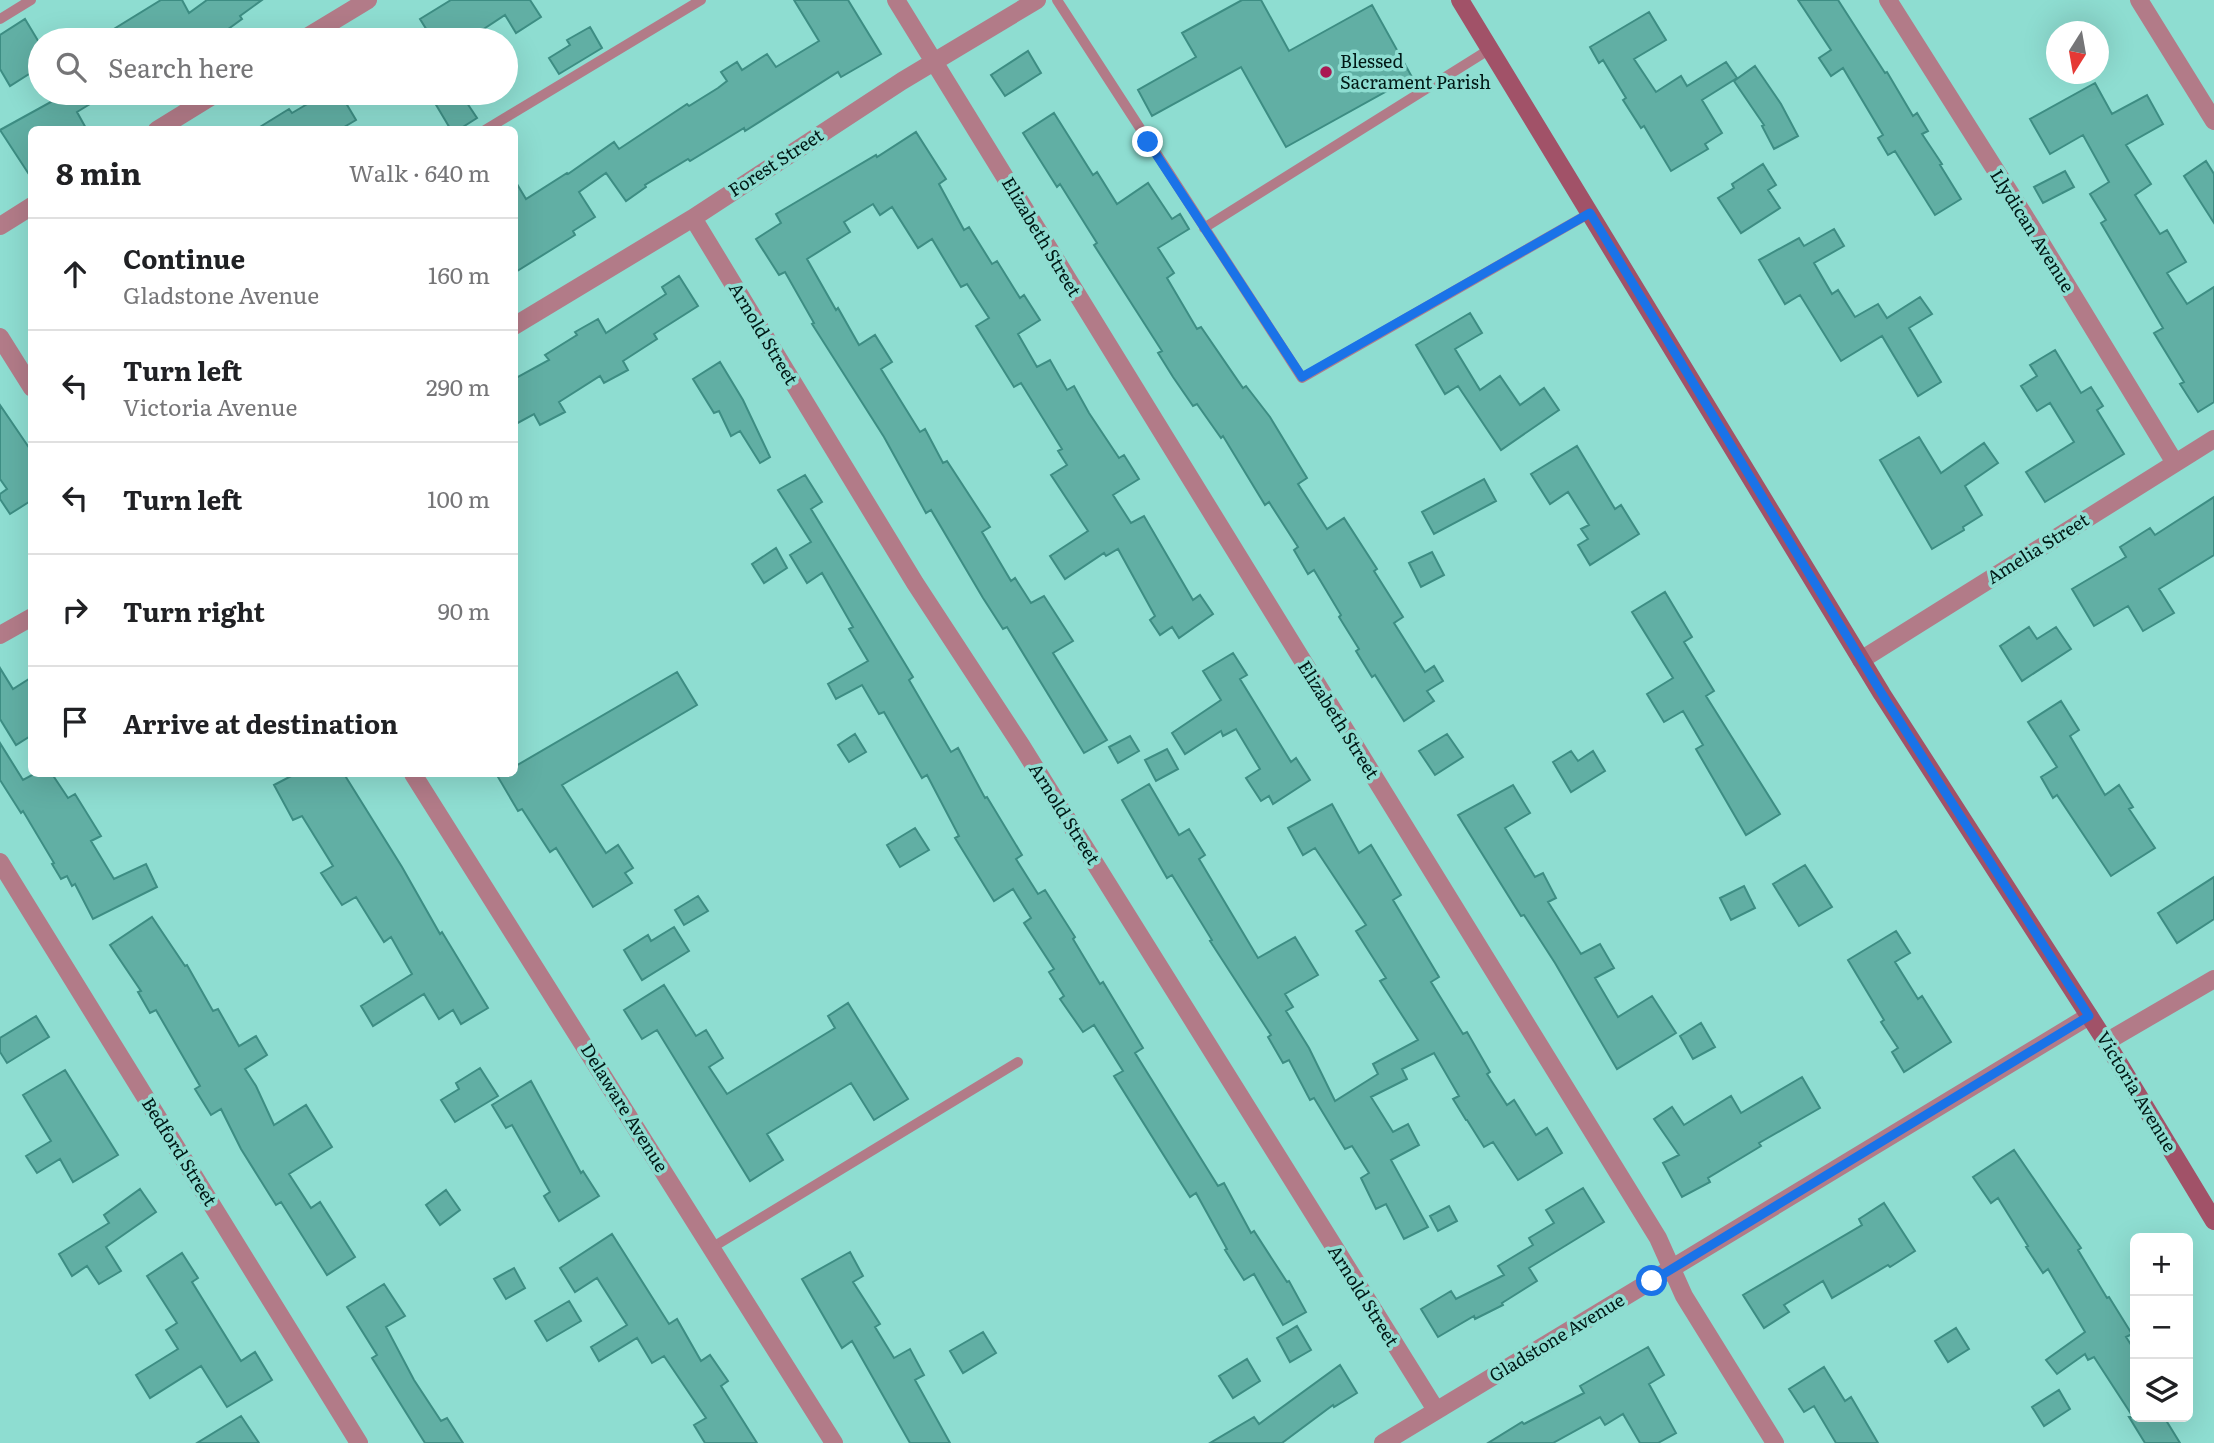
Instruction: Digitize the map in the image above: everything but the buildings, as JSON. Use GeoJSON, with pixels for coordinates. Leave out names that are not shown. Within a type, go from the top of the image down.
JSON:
{"type":"FeatureCollection","features":[{"type":"Feature","properties":{"kind":"street"},"geometry":{"type":"LineString","coordinates":[[322,28],[368,0]]}},
{"type":"Feature","properties":{"kind":"street","name":"Elizabeth Street"},"geometry":{"type":"LineString","coordinates":[[896,0],[1658,1238],[1684,1296],[1775,1443]]}},
{"type":"Feature","properties":{"kind":"street","name":"Forest Street"},"geometry":{"type":"LineString","coordinates":[[518,324],[693,218],[933,62],[1037,0]]}},
{"type":"Feature","properties":{"kind":"street","name":"Victoria Avenue"},"geometry":{"type":"LineString","coordinates":[[1460,0],[1861,660],[2106,1042],[2214,1221]]}},
{"type":"Feature","properties":{"kind":"street","name":"Llydican Avenue"},"geometry":{"type":"LineString","coordinates":[[1888,0],[2175,463]]}},
{"type":"Feature","properties":{"kind":"street"},"geometry":{"type":"LineString","coordinates":[[2139,0],[2214,121]]}},
{"type":"Feature","properties":{"kind":"street"},"geometry":{"type":"LineString","coordinates":[[163,126],[198,105]]}},
{"type":"Feature","properties":{"kind":"street"},"geometry":{"type":"LineString","coordinates":[[0,226],[28,208]]}},
{"type":"Feature","properties":{"kind":"street","name":"Arnold Street"},"geometry":{"type":"LineString","coordinates":[[693,218],[915,583],[1021,745],[1436,1410]]}},
{"type":"Feature","properties":{"kind":"street"},"geometry":{"type":"LineString","coordinates":[[0,337],[28,382]]}},
{"type":"Feature","properties":{"kind":"street","name":"Amelia Street"},"geometry":{"type":"LineString","coordinates":[[1861,660],[2214,439]]}},
{"type":"Feature","properties":{"kind":"street"},"geometry":{"type":"LineString","coordinates":[[0,635],[28,619]]}},
{"type":"Feature","properties":{"kind":"street","name":"Delaware Avenue"},"geometry":{"type":"LineString","coordinates":[[415,777],[834,1443]]}},
{"type":"Feature","properties":{"kind":"street","name":"Bedford Street"},"geometry":{"type":"LineString","coordinates":[[0,862],[359,1443]]}},
{"type":"Feature","properties":{"kind":"street"},"geometry":{"type":"LineString","coordinates":[[2106,1042],[2214,978]]}},
{"type":"Feature","properties":{"kind":"street","name":"Gladstone Avenue"},"geometry":{"type":"LineString","coordinates":[[1383,1443],[2089,1016]]}},
{"type":"Feature","properties":{"kind":"lane"},"geometry":{"type":"LineString","coordinates":[[0,19],[31,0]]}},
{"type":"Feature","properties":{"kind":"lane"},"geometry":{"type":"LineString","coordinates":[[492,126],[701,0]]}},
{"type":"Feature","properties":{"kind":"lane"},"geometry":{"type":"LineString","coordinates":[[1056,0],[1302,377],[1590,213]]}},
{"type":"Feature","properties":{"kind":"lane"},"geometry":{"type":"LineString","coordinates":[[1204,228],[1490,49]]}},
{"type":"Feature","properties":{"kind":"lane"},"geometry":{"type":"LineString","coordinates":[[713,1247],[1018,1062]]}},
{"type":"Feature","properties":{"kind":"place","name":"Blessed Sacrament Parish"},"geometry":{"type":"Point","coordinates":[1326,72]}},
{"type":"Feature","properties":{"kind":"route"},"geometry":{"type":"LineString","coordinates":[[1148,142],[1302,377],[1590,213],[1882,694],[2089,1016],[1652,1281]]}}]}
